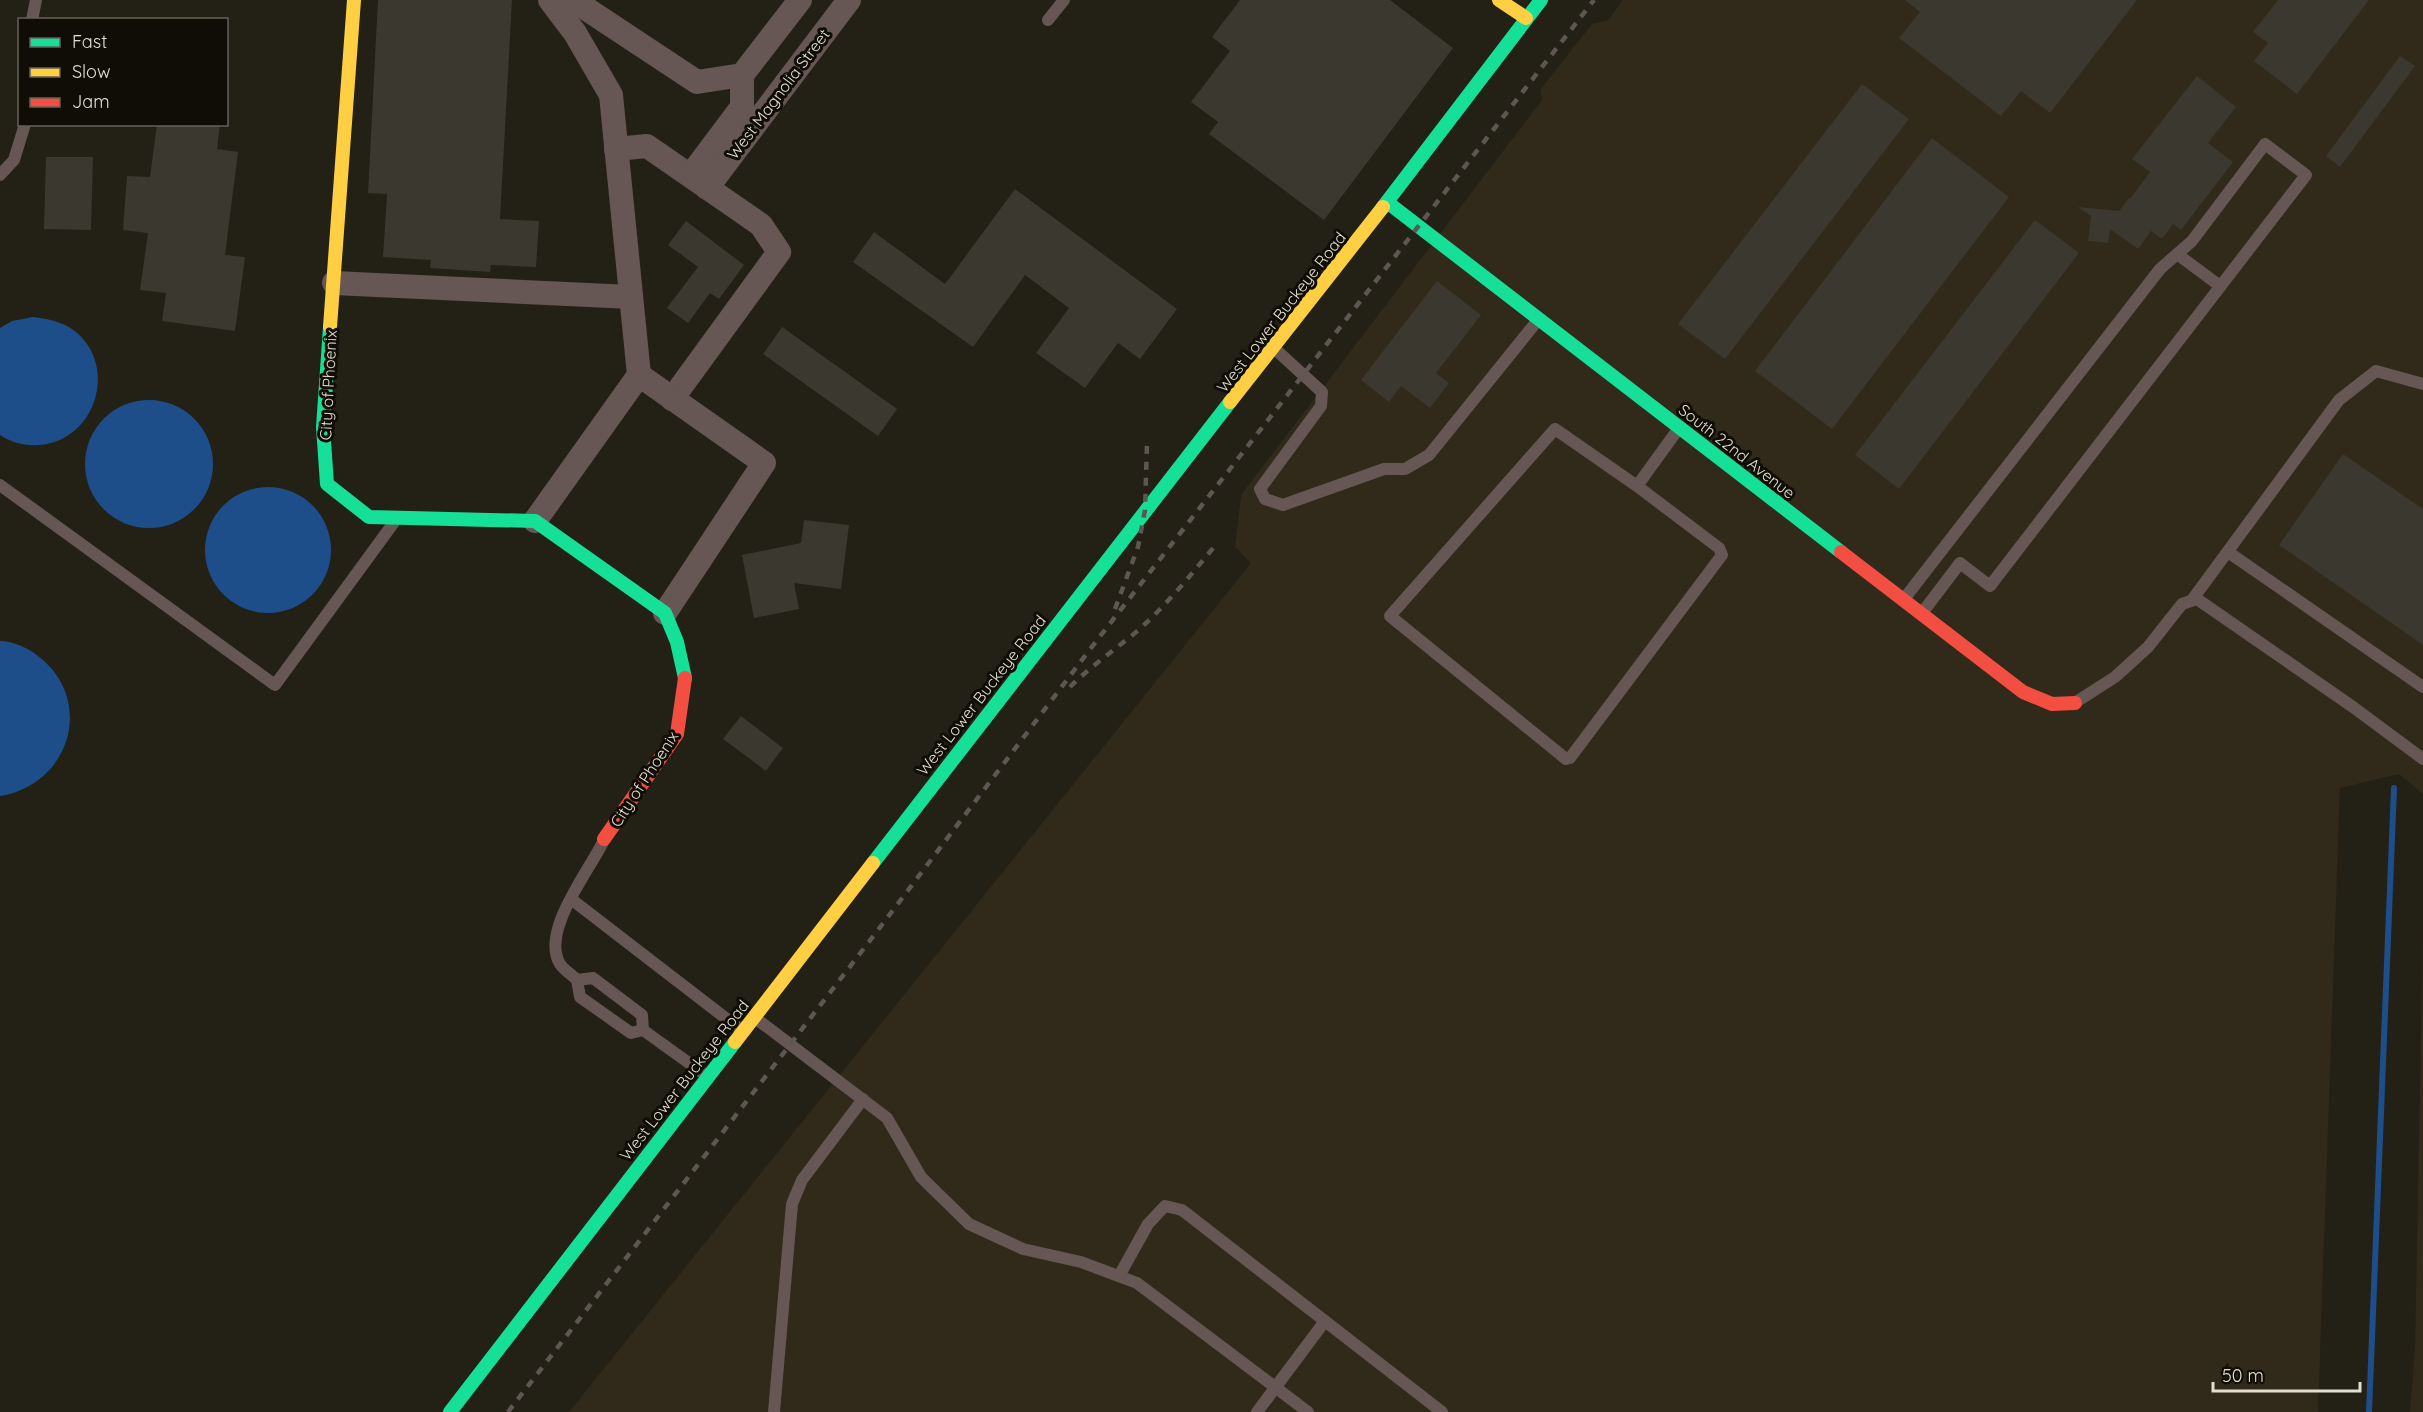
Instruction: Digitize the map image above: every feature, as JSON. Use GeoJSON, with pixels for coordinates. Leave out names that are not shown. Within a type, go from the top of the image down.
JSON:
{"type":"FeatureCollection","features":[{"type":"Feature","properties":{"kind":"street","name":"City of Phoenix"},"geometry":{"type":"LineString","coordinates":[[354,0],[323,427],[327,484],[369,517],[535,521]]}},
{"type":"Feature","properties":{"kind":"street"},"geometry":{"type":"LineString","coordinates":[[550,0],[575,33],[610,94],[639,375],[535,521],[665,613],[764,463],[639,375]]}},
{"type":"Feature","properties":{"kind":"street"},"geometry":{"type":"LineString","coordinates":[[573,0],[697,82],[742,75],[800,0]]}},
{"type":"Feature","properties":{"kind":"street","name":"West Magnolia Street"},"geometry":{"type":"LineString","coordinates":[[699,182],[849,0]]}},
{"type":"Feature","properties":{"kind":"street"},"geometry":{"type":"LineString","coordinates":[[1499,0],[1526,18]]}},
{"type":"Feature","properties":{"kind":"street","name":"West Lower Buckeye Road"},"geometry":{"type":"LineString","coordinates":[[450,1412],[706,1076],[1145,510],[1388,202],[1541,0]]}},
{"type":"Feature","properties":{"kind":"street","name":"West Magnolia Street"},"geometry":{"type":"LineString","coordinates":[[699,182],[742,107],[742,75]]}},
{"type":"Feature","properties":{"kind":"street"},"geometry":{"type":"LineString","coordinates":[[616,149],[646,146],[761,225],[779,252],[672,399]]}},
{"type":"Feature","properties":{"kind":"street","name":"South 22nd Avenue"},"geometry":{"type":"LineString","coordinates":[[1388,202],[2023,692],[2052,704],[2075,703]]}},
{"type":"Feature","properties":{"kind":"street"},"geometry":{"type":"LineString","coordinates":[[334,283],[631,297]]}},
{"type":"Feature","properties":{"kind":"street","name":"City of Phoenix"},"geometry":{"type":"LineString","coordinates":[[604,838],[677,734],[685,676],[677,642],[665,613]]}},
{"type":"Feature","properties":{"kind":"lane"},"geometry":{"type":"LineString","coordinates":[[32,18],[36,0]]}},
{"type":"Feature","properties":{"kind":"lane"},"geometry":{"type":"LineString","coordinates":[[1048,20],[1064,0]]}},
{"type":"Feature","properties":{"kind":"lane"},"geometry":{"type":"LineString","coordinates":[[0,175],[14,160],[24,126]]}},
{"type":"Feature","properties":{"kind":"lane"},"geometry":{"type":"LineString","coordinates":[[1903,600],[2160,269],[2192,241],[2265,144],[2306,175],[1990,586],[1960,563],[1921,614]]}},
{"type":"Feature","properties":{"kind":"lane"},"geometry":{"type":"LineString","coordinates":[[2177,254],[2220,286]]}},
{"type":"Feature","properties":{"kind":"lane"},"geometry":{"type":"LineString","coordinates":[[1274,348],[1322,392],[1320,406],[1260,489],[1265,499],[1283,506],[1384,469],[1405,470],[1429,455],[1539,319]]}},
{"type":"Feature","properties":{"kind":"lane"},"geometry":{"type":"LineString","coordinates":[[2192,600],[2339,400],[2376,370],[2423,384]]}},
{"type":"Feature","properties":{"kind":"lane"},"geometry":{"type":"LineString","coordinates":[[1637,486],[1680,428]]}},
{"type":"Feature","properties":{"kind":"lane"},"geometry":{"type":"LineString","coordinates":[[1555,429],[1637,486],[1719,549],[1722,555],[1568,759],[1390,616],[1555,429]]}},
{"type":"Feature","properties":{"kind":"lane"},"geometry":{"type":"LineString","coordinates":[[0,485],[275,685],[397,518]]}},
{"type":"Feature","properties":{"kind":"lane"},"geometry":{"type":"LineString","coordinates":[[2228,552],[2423,687]]}},
{"type":"Feature","properties":{"kind":"lane"},"geometry":{"type":"LineString","coordinates":[[2075,703],[2115,677],[2148,647],[2182,604],[2197,599],[2423,759]]}},
{"type":"Feature","properties":{"kind":"lane"},"geometry":{"type":"LineString","coordinates":[[604,838],[594,861],[571,899],[556,933],[554,946],[560,965],[578,980],[580,997],[631,1032],[643,1030],[706,1076]]}},
{"type":"Feature","properties":{"kind":"lane"},"geometry":{"type":"LineString","coordinates":[[571,899],[742,1031]]}},
{"type":"Feature","properties":{"kind":"lane"},"geometry":{"type":"LineString","coordinates":[[578,980],[593,978],[642,1015],[643,1030]]}},
{"type":"Feature","properties":{"kind":"lane"},"geometry":{"type":"LineString","coordinates":[[753,1016],[887,1118],[921,1177],[969,1224],[1023,1249],[1081,1262],[1137,1283],[1308,1412]]}},
{"type":"Feature","properties":{"kind":"lane"},"geometry":{"type":"LineString","coordinates":[[774,1412],[792,1204],[802,1180],[863,1099]]}},
{"type":"Feature","properties":{"kind":"lane"},"geometry":{"type":"LineString","coordinates":[[1119,1276],[1148,1224],[1165,1206],[1182,1210],[1442,1412]]}},
{"type":"Feature","properties":{"kind":"lane"},"geometry":{"type":"LineString","coordinates":[[1257,1412],[1325,1321]]}},
{"type":"Feature","properties":{"kind":"shaded area"},"geometry":{"type":"Polygon","coordinates":[[[1623,0],[2423,0],[2423,794],[2399,774],[2340,788],[2318,1412],[569,1412],[1251,563],[1235,547],[1241,495],[1542,100],[1540,90],[1592,24],[1608,20],[1623,0]]]}},
{"type":"Feature","properties":{"kind":"shaded area"},"geometry":{"type":"Polygon","coordinates":[[[2423,933],[2423,1412],[2410,1412],[2415,1346],[2423,933]]]}},
{"type":"Feature","properties":{"kind":"water"},"geometry":{"type":"Polygon","coordinates":[[[33,317],[58,322],[72,329],[87,344],[95,361],[98,380],[95,398],[88,416],[75,430],[59,440],[39,445],[14,442],[0,435],[0,328],[12,321],[33,317]]]}},
{"type":"Feature","properties":{"kind":"water"},"geometry":{"type":"Polygon","coordinates":[[[149,400],[173,405],[194,419],[208,440],[213,464],[208,488],[194,509],[173,523],[149,528],[125,523],[104,509],[90,488],[85,464],[90,440],[104,419],[125,405],[149,400]]]}},
{"type":"Feature","properties":{"kind":"water"},"geometry":{"type":"Polygon","coordinates":[[[268,487],[292,492],[313,505],[326,526],[331,550],[326,574],[313,595],[292,608],[268,613],[244,608],[223,595],[210,574],[205,550],[210,526],[223,505],[244,492],[268,487]]]}},
{"type":"Feature","properties":{"kind":"water"},"geometry":{"type":"Polygon","coordinates":[[[0,641],[30,650],[56,674],[66,695],[70,717],[67,738],[58,758],[44,776],[24,789],[0,796],[0,641]]]}},
{"type":"Feature","properties":{"kind":"building"},"geometry":{"type":"Polygon","coordinates":[[[378,0],[512,0],[500,219],[539,221],[536,267],[491,265],[490,272],[430,268],[431,260],[383,257],[387,194],[368,193],[378,0]]]}},
{"type":"Feature","properties":{"kind":"building"},"geometry":{"type":"Polygon","coordinates":[[[1240,0],[1390,0],[1453,48],[1324,220],[1209,134],[1218,122],[1191,102],[1230,51],[1212,37],[1240,0]]]}},
{"type":"Feature","properties":{"kind":"building"},"geometry":{"type":"Polygon","coordinates":[[[1905,0],[2137,0],[2050,113],[2021,91],[2001,116],[1899,38],[1920,12],[1905,0]]]}},
{"type":"Feature","properties":{"kind":"building"},"geometry":{"type":"Polygon","coordinates":[[[2278,0],[2369,0],[2297,94],[2254,61],[2268,43],[2253,32],[2278,0]]]}},
{"type":"Feature","properties":{"kind":"building"},"geometry":{"type":"Polygon","coordinates":[[[2400,56],[2415,66],[2340,167],[2326,156],[2400,56]]]}},
{"type":"Feature","properties":{"kind":"building"},"geometry":{"type":"Polygon","coordinates":[[[2197,76],[2236,107],[2208,143],[2233,162],[2181,230],[2173,224],[2162,239],[2151,231],[2138,249],[2110,229],[2108,243],[2088,241],[2091,216],[2078,207],[2119,211],[2130,199],[2150,172],[2132,159],[2197,76]]]}},
{"type":"Feature","properties":{"kind":"building"},"geometry":{"type":"Polygon","coordinates":[[[1862,84],[1909,119],[1725,359],[1678,324],[1862,84]]]}},
{"type":"Feature","properties":{"kind":"building"},"geometry":{"type":"Polygon","coordinates":[[[157,126],[220,126],[217,149],[238,152],[225,255],[245,257],[235,331],[162,321],[166,293],[140,290],[148,233],[123,230],[127,176],[150,177],[157,126]]]}},
{"type":"Feature","properties":{"kind":"building"},"geometry":{"type":"Polygon","coordinates":[[[1932,138],[2009,197],[1832,429],[1755,371],[1932,138]]]}},
{"type":"Feature","properties":{"kind":"building"},"geometry":{"type":"Polygon","coordinates":[[[46,157],[93,157],[91,230],[44,229],[46,157]]]}},
{"type":"Feature","properties":{"kind":"building"},"geometry":{"type":"Polygon","coordinates":[[[1015,189],[1177,309],[1140,359],[1118,343],[1085,388],[1036,353],[1069,308],[1025,275],[973,347],[853,262],[874,232],[945,284],[1015,189]]]}},
{"type":"Feature","properties":{"kind":"building"},"geometry":{"type":"Polygon","coordinates":[[[2035,220],[2079,253],[1899,489],[1855,455],[2035,220]]]}},
{"type":"Feature","properties":{"kind":"building"},"geometry":{"type":"Polygon","coordinates":[[[686,221],[744,265],[719,299],[710,293],[688,323],[667,308],[698,267],[668,245],[686,221]]]}},
{"type":"Feature","properties":{"kind":"building"},"geometry":{"type":"Polygon","coordinates":[[[1437,281],[1481,315],[1436,373],[1449,383],[1430,408],[1401,386],[1389,402],[1361,380],[1437,281]]]}},
{"type":"Feature","properties":{"kind":"building"},"geometry":{"type":"Polygon","coordinates":[[[782,327],[897,409],[878,436],[763,354],[782,327]]]}},
{"type":"Feature","properties":{"kind":"building"},"geometry":{"type":"Polygon","coordinates":[[[2343,454],[2423,509],[2423,645],[2279,545],[2343,454]]]}},
{"type":"Feature","properties":{"kind":"building"},"geometry":{"type":"Polygon","coordinates":[[[804,520],[849,525],[841,589],[794,583],[799,609],[754,618],[742,555],[801,543],[804,520]]]}},
{"type":"Feature","properties":{"kind":"building"},"geometry":{"type":"Polygon","coordinates":[[[741,716],[783,748],[766,771],[723,739],[741,716]]]}},
{"type":"Feature","properties":{"kind":"waterway"},"geometry":{"type":"LineString","coordinates":[[2369,1412],[2394,788]]}},
{"type":"Feature","properties":{"kind":"railway"},"geometry":{"type":"LineString","coordinates":[[508,1412],[1091,648],[1594,0]]}},
{"type":"Feature","properties":{"kind":"railway"},"geometry":{"type":"LineString","coordinates":[[1115,609],[1138,547],[1145,510],[1147,443]]}},
{"type":"Feature","properties":{"kind":"railway"},"geometry":{"type":"LineString","coordinates":[[1070,687],[1146,623],[1214,547]]}},
{"type":"Feature","properties":{"kind":"traffic: fast"},"geometry":{"type":"LineString","coordinates":[[1383,207],[1541,0]]}},
{"type":"Feature","properties":{"kind":"traffic: fast"},"geometry":{"type":"LineString","coordinates":[[1387,202],[1841,552]]}},
{"type":"Feature","properties":{"kind":"traffic: fast"},"geometry":{"type":"LineString","coordinates":[[330,327],[323,427],[327,484],[369,517],[535,521],[665,613],[677,642],[685,678]]}},
{"type":"Feature","properties":{"kind":"traffic: fast"},"geometry":{"type":"LineString","coordinates":[[873,863],[1230,402]]}},
{"type":"Feature","properties":{"kind":"traffic: fast"},"geometry":{"type":"LineString","coordinates":[[450,1412],[735,1042]]}},
{"type":"Feature","properties":{"kind":"traffic: slow"},"geometry":{"type":"LineString","coordinates":[[330,327],[354,0]]}},
{"type":"Feature","properties":{"kind":"traffic: slow"},"geometry":{"type":"LineString","coordinates":[[1499,0],[1526,18]]}},
{"type":"Feature","properties":{"kind":"traffic: slow"},"geometry":{"type":"LineString","coordinates":[[1230,402],[1383,207]]}},
{"type":"Feature","properties":{"kind":"traffic: slow"},"geometry":{"type":"LineString","coordinates":[[735,1042],[873,863]]}},
{"type":"Feature","properties":{"kind":"traffic: jam"},"geometry":{"type":"LineString","coordinates":[[1841,552],[2023,692],[2052,704],[2075,703]]}},
{"type":"Feature","properties":{"kind":"traffic: jam"},"geometry":{"type":"LineString","coordinates":[[604,839],[677,734],[685,678]]}}]}
